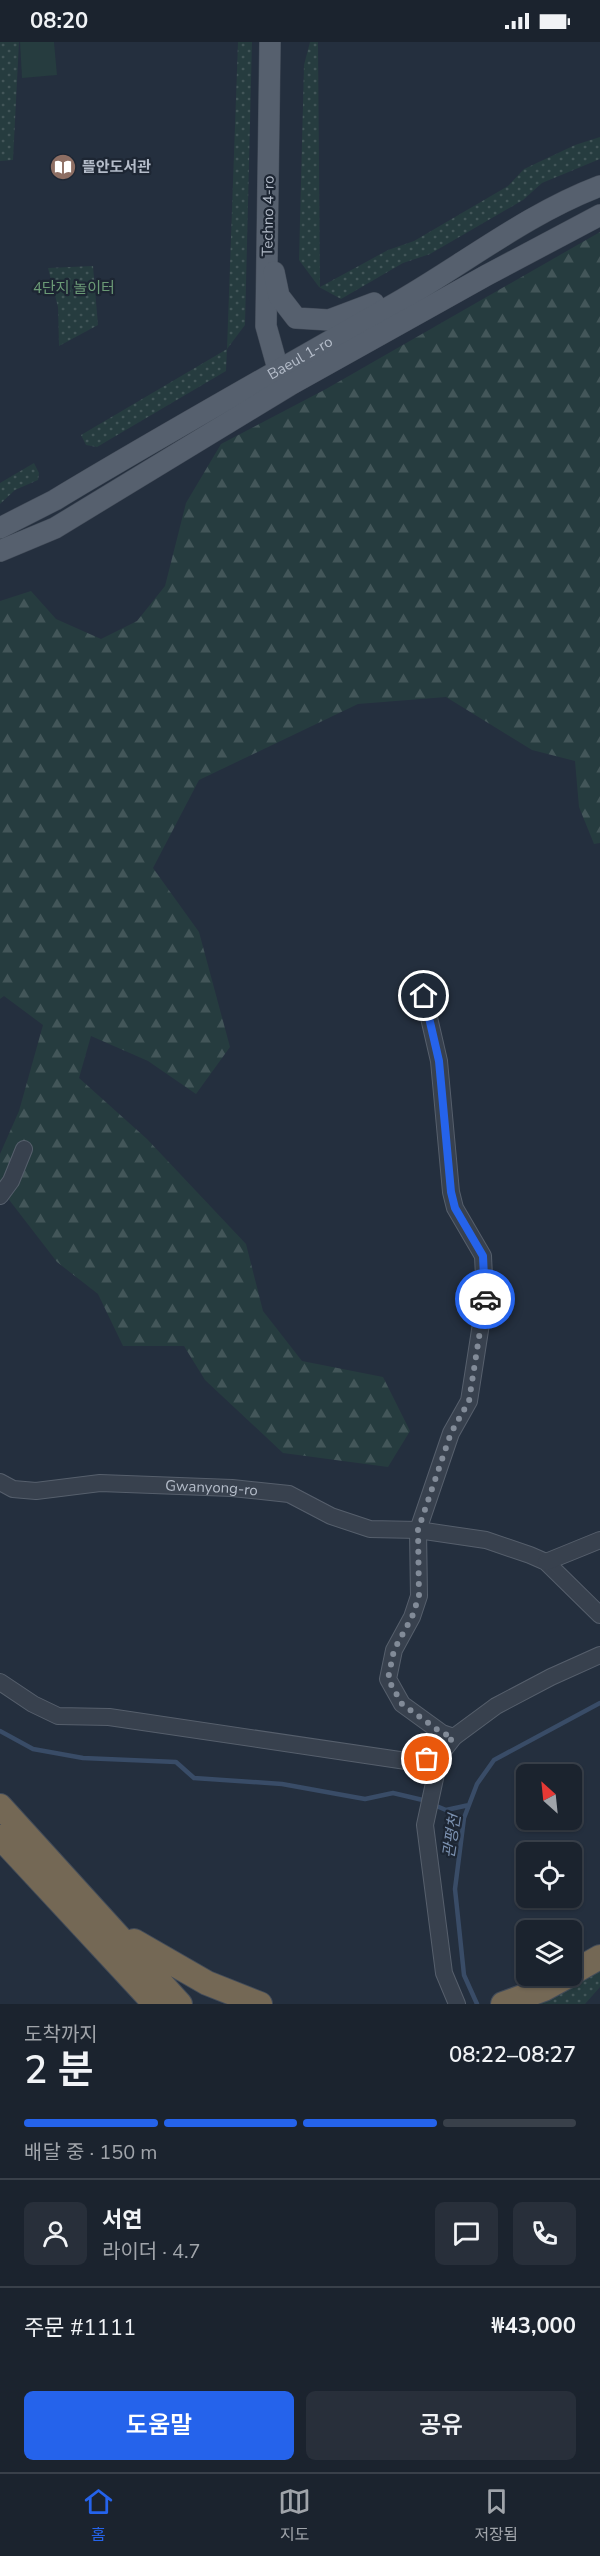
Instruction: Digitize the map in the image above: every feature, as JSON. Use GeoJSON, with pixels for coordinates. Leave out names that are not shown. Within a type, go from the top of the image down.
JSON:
{"type":"FeatureCollection","features":[{"type":"Feature","properties":{"kind":"highway"},"geometry":{"type":"LineString","coordinates":[[0,1806],[180,2004]]}},
{"type":"Feature","properties":{"kind":"highway"},"geometry":{"type":"LineString","coordinates":[[0,1836],[154,2004]]}},
{"type":"Feature","properties":{"kind":"highway"},"geometry":{"type":"LineString","coordinates":[[92,1908],[124,1934],[178,1968],[207,1983],[260,2004]]}},
{"type":"Feature","properties":{"kind":"highway"},"geometry":{"type":"LineString","coordinates":[[582,1967],[600,1957]]}},
{"type":"Feature","properties":{"kind":"highway"},"geometry":{"type":"LineString","coordinates":[[122,1968],[148,2004]]}},
{"type":"Feature","properties":{"kind":"highway"},"geometry":{"type":"LineString","coordinates":[[506,2003],[550,1986]]}},
{"type":"Feature","properties":{"kind":"main road","name":"Techno 4-ro"},"geometry":{"type":"LineString","coordinates":[[270,42],[266,326],[284,377]]}},
{"type":"Feature","properties":{"kind":"main road","name":"Baeul 1-ro"},"geometry":{"type":"LineString","coordinates":[[0,551],[55,528],[404,298],[572,196],[600,186]]}},
{"type":"Feature","properties":{"kind":"main road","name":"Baeul 1-ro"},"geometry":{"type":"LineString","coordinates":[[0,528],[284,377],[487,275],[600,215]]}},
{"type":"Feature","properties":{"kind":"main road"},"geometry":{"type":"LineString","coordinates":[[267,260],[275,275],[279,296],[296,318],[329,320],[373,303],[404,298]]}},
{"type":"Feature","properties":{"kind":"street"},"geometry":{"type":"LineString","coordinates":[[424,996],[439,1061],[451,1192],[455,1208],[483,1256],[485,1298],[469,1401],[451,1433],[418,1530],[419,1596],[412,1617],[394,1650],[388,1679],[402,1704],[442,1733],[453,1737]]}},
{"type":"Feature","properties":{"kind":"street"},"geometry":{"type":"LineString","coordinates":[[0,1196],[11,1181],[24,1149]]}},
{"type":"Feature","properties":{"kind":"street","name":"Gwanyong-ro"},"geometry":{"type":"LineString","coordinates":[[0,1482],[13,1489],[36,1491],[100,1484],[232,1488],[289,1494],[331,1516],[370,1529],[418,1530],[486,1540],[546,1562]]}},
{"type":"Feature","properties":{"kind":"street"},"geometry":{"type":"LineString","coordinates":[[600,1540],[546,1562],[600,1615]]}},
{"type":"Feature","properties":{"kind":"street"},"geometry":{"type":"LineString","coordinates":[[457,2004],[444,1973],[425,1825],[439,1761],[453,1737],[496,1706],[551,1677],[600,1655]]}},
{"type":"Feature","properties":{"kind":"street"},"geometry":{"type":"LineString","coordinates":[[0,1682],[33,1704],[58,1716],[109,1717],[413,1762],[439,1761]]}},
{"type":"Feature","properties":{"kind":"green space"},"geometry":{"type":"Polygon","coordinates":[[[0,42],[19,42],[13,160],[0,161],[0,42]]]}},
{"type":"Feature","properties":{"kind":"green space"},"geometry":{"type":"Polygon","coordinates":[[[20,42],[54,42],[57,75],[22,78],[20,42]]]}},
{"type":"Feature","properties":{"kind":"green space"},"geometry":{"type":"Polygon","coordinates":[[[238,42],[252,42],[245,325],[227,349],[238,42]]]}},
{"type":"Feature","properties":{"kind":"green space"},"geometry":{"type":"Polygon","coordinates":[[[310,42],[318,42],[320,287],[388,250],[414,241],[508,186],[524,169],[575,145],[600,137],[600,159],[542,183],[523,200],[430,254],[403,263],[341,299],[319,287],[299,260],[304,65],[310,42]]]}},
{"type":"Feature","properties":{"kind":"green space"},"geometry":{"type":"Polygon","coordinates":[[[600,232],[600,843],[594,844],[579,807],[575,761],[532,750],[446,697],[358,704],[199,780],[153,868],[199,932],[230,1047],[196,1094],[148,1061],[91,1036],[79,1078],[147,1139],[246,1244],[263,1311],[302,1361],[383,1377],[410,1431],[388,1467],[283,1453],[205,1380],[184,1346],[123,1346],[98,1294],[57,1262],[0,1188],[0,1154],[19,1111],[43,1025],[4,996],[0,999],[0,601],[31,591],[56,619],[101,639],[137,621],[165,586],[186,503],[221,444],[326,389],[600,232]]]}},
{"type":"Feature","properties":{"kind":"green space","name":"4단지 놀이터"},"geometry":{"type":"Polygon","coordinates":[[[93,266],[98,325],[59,346],[58,307],[48,268],[93,266]]]}},
{"type":"Feature","properties":{"kind":"green space"},"geometry":{"type":"Polygon","coordinates":[[[227,349],[226,371],[97,447],[86,445],[81,435],[227,349]]]}},
{"type":"Feature","properties":{"kind":"green space"},"geometry":{"type":"Polygon","coordinates":[[[34,463],[39,473],[38,480],[15,490],[0,504],[0,483],[34,463]]]}},
{"type":"Feature","properties":{"kind":"green space"},"geometry":{"type":"Polygon","coordinates":[[[600,1967],[600,1987],[585,2004],[535,2004],[567,1986],[582,1986],[582,1977],[600,1967]]]}},
{"type":"Feature","properties":{"kind":"waterway","name":"관평천"},"geometry":{"type":"LineString","coordinates":[[477,2004],[464,1975],[455,1889],[464,1818],[477,1784],[494,1760],[600,1703]]}},
{"type":"Feature","properties":{"kind":"waterway"},"geometry":{"type":"LineString","coordinates":[[0,1731],[33,1749],[83,1758],[176,1762],[194,1778],[282,1784],[365,1799],[393,1793],[427,1801]]}},
{"type":"Feature","properties":{"kind":"waterway"},"geometry":{"type":"LineString","coordinates":[[434,1805],[446,1810],[469,1805]]}},
{"type":"Feature","properties":{"kind":"way so far"},"geometry":{"type":"LineString","coordinates":[[427,1759],[440,1755],[453,1737],[442,1733],[402,1704],[388,1679],[394,1650],[412,1617],[419,1596],[418,1530],[451,1433],[469,1401],[485,1299]]}},
{"type":"Feature","properties":{"kind":"place","name":"뜰안도서관"},"geometry":{"type":"Point","coordinates":[63,167]}},
{"type":"Feature","properties":{"kind":"route"},"geometry":{"type":"LineString","coordinates":[[424,996],[439,1061],[451,1192],[455,1208],[483,1256],[485,1299]]}}]}
